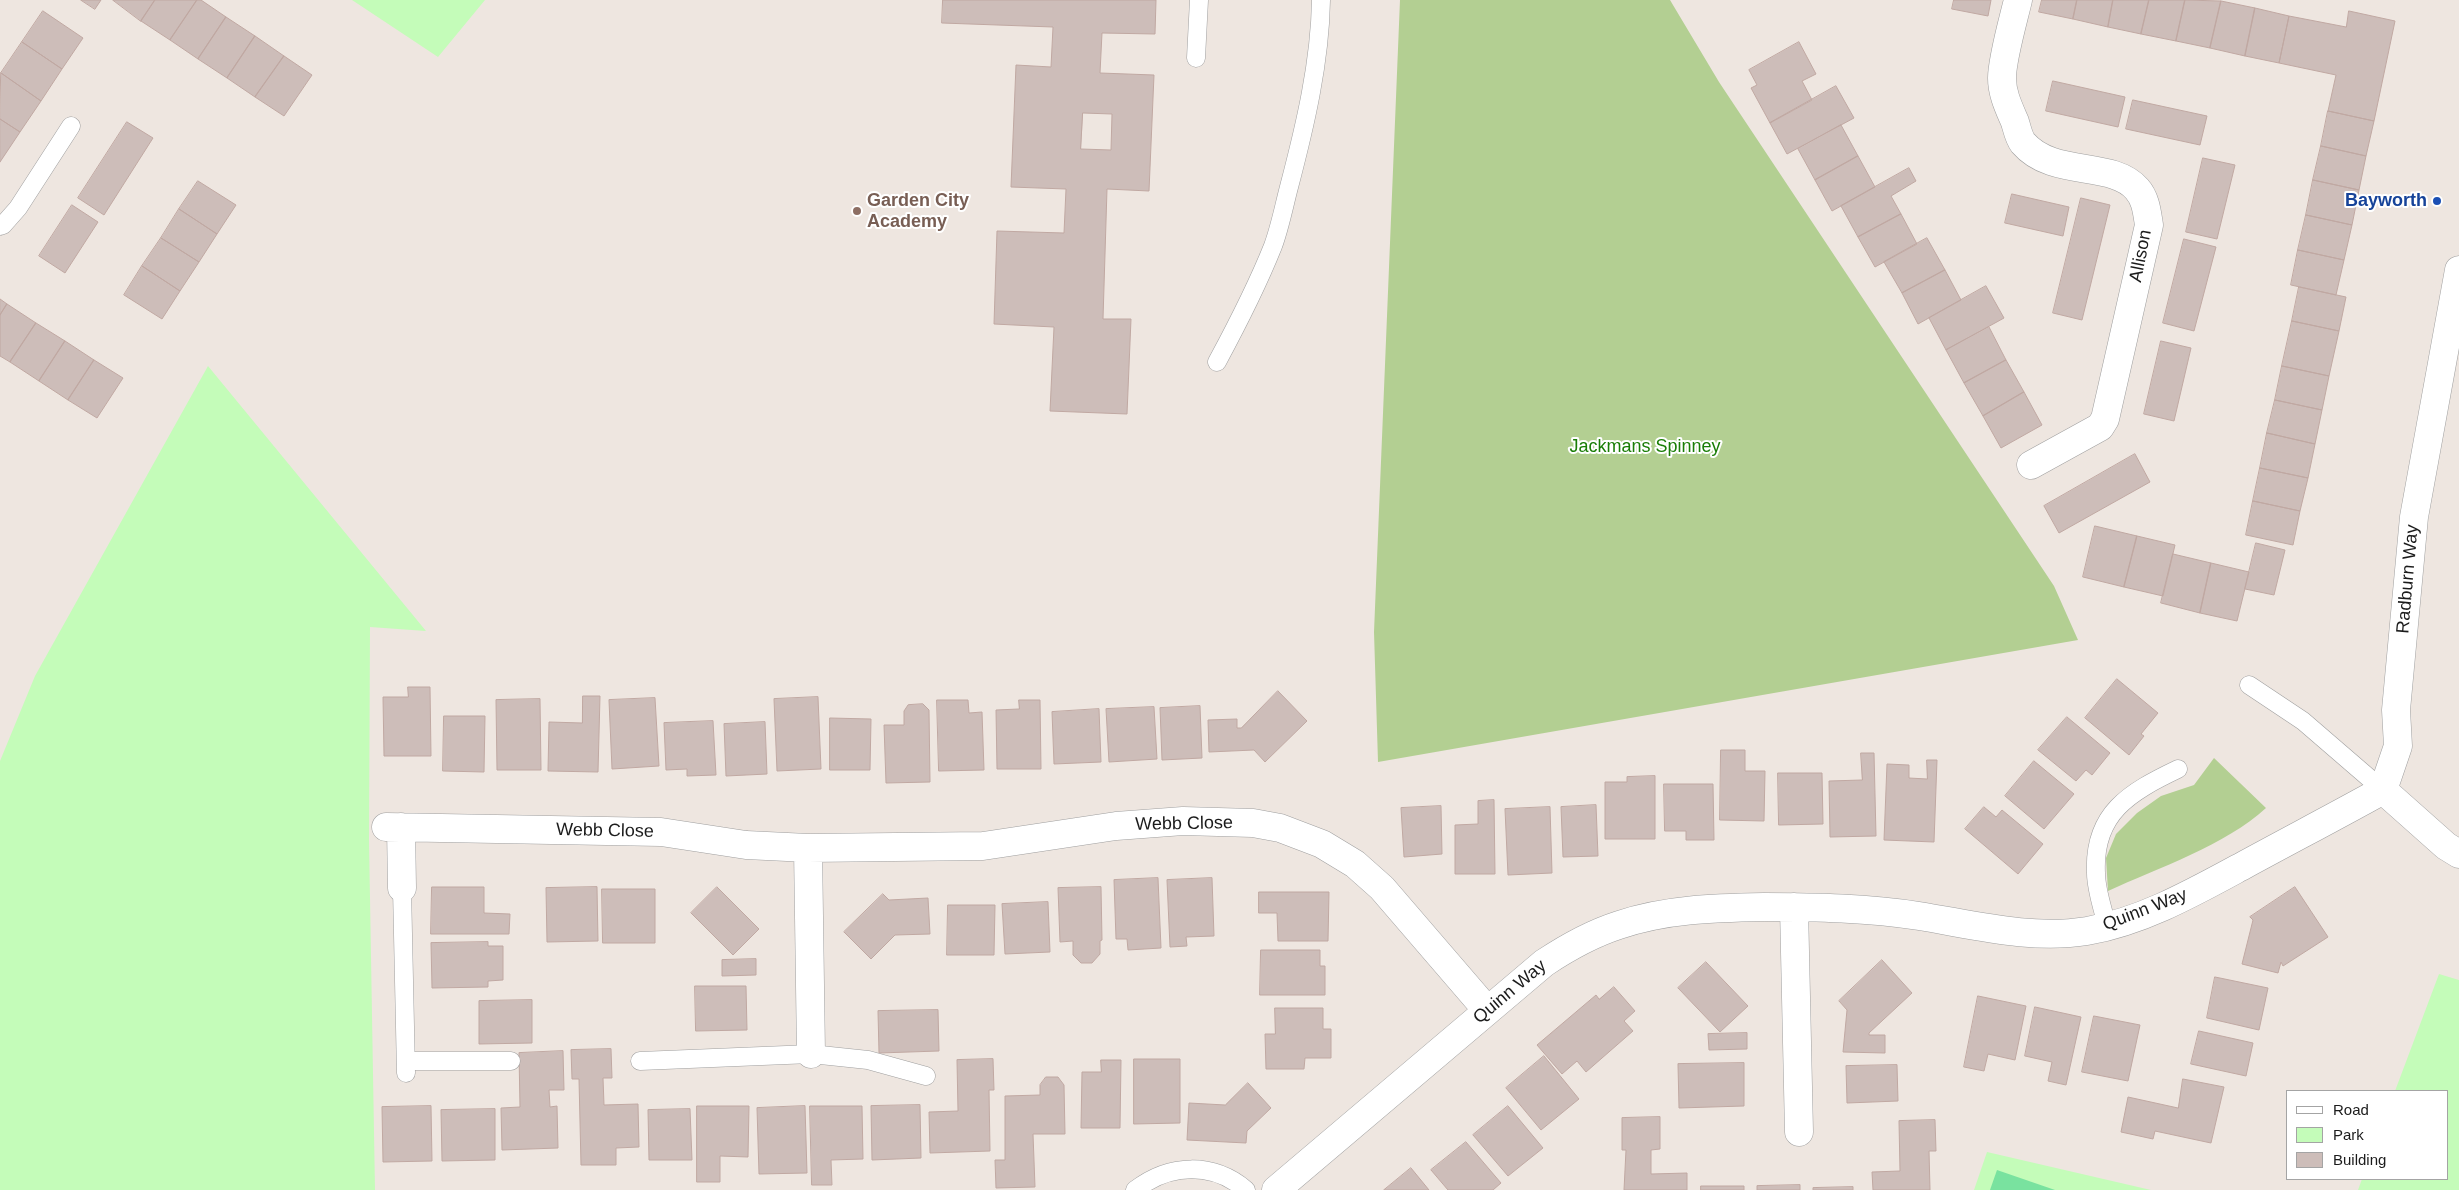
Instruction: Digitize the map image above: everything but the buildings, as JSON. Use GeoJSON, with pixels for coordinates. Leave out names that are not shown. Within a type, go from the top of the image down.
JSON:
{"type":"FeatureCollection","features":[{"type":"Feature","properties":{"kind":"street","name":"Allison"},"geometry":{"type":"LineString","coordinates":[[2018,0],[2002,78],[2006,103],[2022,142],[2049,162],[2118,177],[2128,181],[2138,190],[2145,204],[2149,225],[2105,419],[2100,427],[2032,465]]}},
{"type":"Feature","properties":{"kind":"street","name":"Radburn Way"},"geometry":{"type":"LineString","coordinates":[[2383,790],[2398,746],[2396,710],[2414,517],[2459,270]]}},
{"type":"Feature","properties":{"kind":"street"},"geometry":{"type":"LineString","coordinates":[[2383,790],[2446,846],[2459,854]]}},
{"type":"Feature","properties":{"kind":"street","name":"Quinn Way"},"geometry":{"type":"LineString","coordinates":[[1276,1190],[1544,963],[1580,940],[1620,924],[1698,908],[1794,907],[1890,913],[2017,933],[2060,934],[2107,926],[2170,903],[2383,790]]}},
{"type":"Feature","properties":{"kind":"street","name":"Webb Close"},"geometry":{"type":"LineString","coordinates":[[402,888],[394,827],[661,832],[746,845],[808,848],[983,846],[1116,826],[1183,821],[1253,823],[1280,828],[1322,844],[1355,864],[1382,888],[1487,1010]]}},
{"type":"Feature","properties":{"kind":"street"},"geometry":{"type":"LineString","coordinates":[[808,848],[811,1054]]}},
{"type":"Feature","properties":{"kind":"street"},"geometry":{"type":"LineString","coordinates":[[1794,907],[1799,1132]]}},
{"type":"Feature","properties":{"kind":"lane"},"geometry":{"type":"LineString","coordinates":[[1196,58],[1198,0]]}},
{"type":"Feature","properties":{"kind":"lane"},"geometry":{"type":"LineString","coordinates":[[1217,362],[1238,323],[1273,244],[1297,155],[1310,96],[1320,34],[1320,0]]}},
{"type":"Feature","properties":{"kind":"lane"},"geometry":{"type":"LineString","coordinates":[[0,226],[4,225],[18,208],[71,126]]}},
{"type":"Feature","properties":{"kind":"lane"},"geometry":{"type":"LineString","coordinates":[[2248,685],[2303,721],[2383,790]]}},
{"type":"Feature","properties":{"kind":"lane"},"geometry":{"type":"LineString","coordinates":[[2107,926],[2096,874],[2096,849],[2103,826],[2118,805],[2140,787],[2178,769]]}},
{"type":"Feature","properties":{"kind":"lane"},"geometry":{"type":"LineString","coordinates":[[402,888],[406,1067],[511,1061]]}},
{"type":"Feature","properties":{"kind":"lane"},"geometry":{"type":"LineString","coordinates":[[640,1061],[811,1054],[868,1060],[926,1076]]}},
{"type":"Feature","properties":{"kind":"lane"},"geometry":{"type":"LineString","coordinates":[[1135,1190],[1166,1172],[1188,1168],[1213,1171],[1233,1179],[1246,1190]]}},
{"type":"Feature","properties":{"kind":"green space"},"geometry":{"type":"Polygon","coordinates":[[[352,0],[485,0],[438,57],[352,0]]]}},
{"type":"Feature","properties":{"kind":"green space","name":"Jackmans Spinney"},"geometry":{"type":"Polygon","coordinates":[[[1400,0],[1670,0],[1719,82],[2054,586],[2078,640],[1378,762],[1374,632],[1400,0]]]}},
{"type":"Feature","properties":{"kind":"green space"},"geometry":{"type":"Polygon","coordinates":[[[208,366],[426,631],[370,627],[369,840],[375,1190],[0,1190],[0,761],[35,676],[208,366]]]}},
{"type":"Feature","properties":{"kind":"green space"},"geometry":{"type":"Polygon","coordinates":[[[2214,758],[2266,808],[2250,821],[2212,844],[2108,891],[2106,858],[2116,834],[2137,813],[2161,796],[2194,785],[2214,758]]]}},
{"type":"Feature","properties":{"kind":"green space"},"geometry":{"type":"Polygon","coordinates":[[[2439,974],[2459,980],[2459,1190],[2358,1190],[2362,1180],[2449,1180],[2449,1090],[2395,1090],[2439,974]]]}},
{"type":"Feature","properties":{"kind":"green space"},"geometry":{"type":"Polygon","coordinates":[[[1987,1152],[2151,1190],[1974,1190],[1987,1152]]]}},
{"type":"Feature","properties":{"kind":"green space"},"geometry":{"type":"Polygon","coordinates":[[[1997,1170],[2055,1190],[1990,1190],[1997,1170]]]}},
{"type":"Feature","properties":{"kind":"place","name":"Bayworth"},"geometry":{"type":"Point","coordinates":[2437,201]}},
{"type":"Feature","properties":{"kind":"place","name":"Garden City Academy"},"geometry":{"type":"Point","coordinates":[857,211]}}]}
